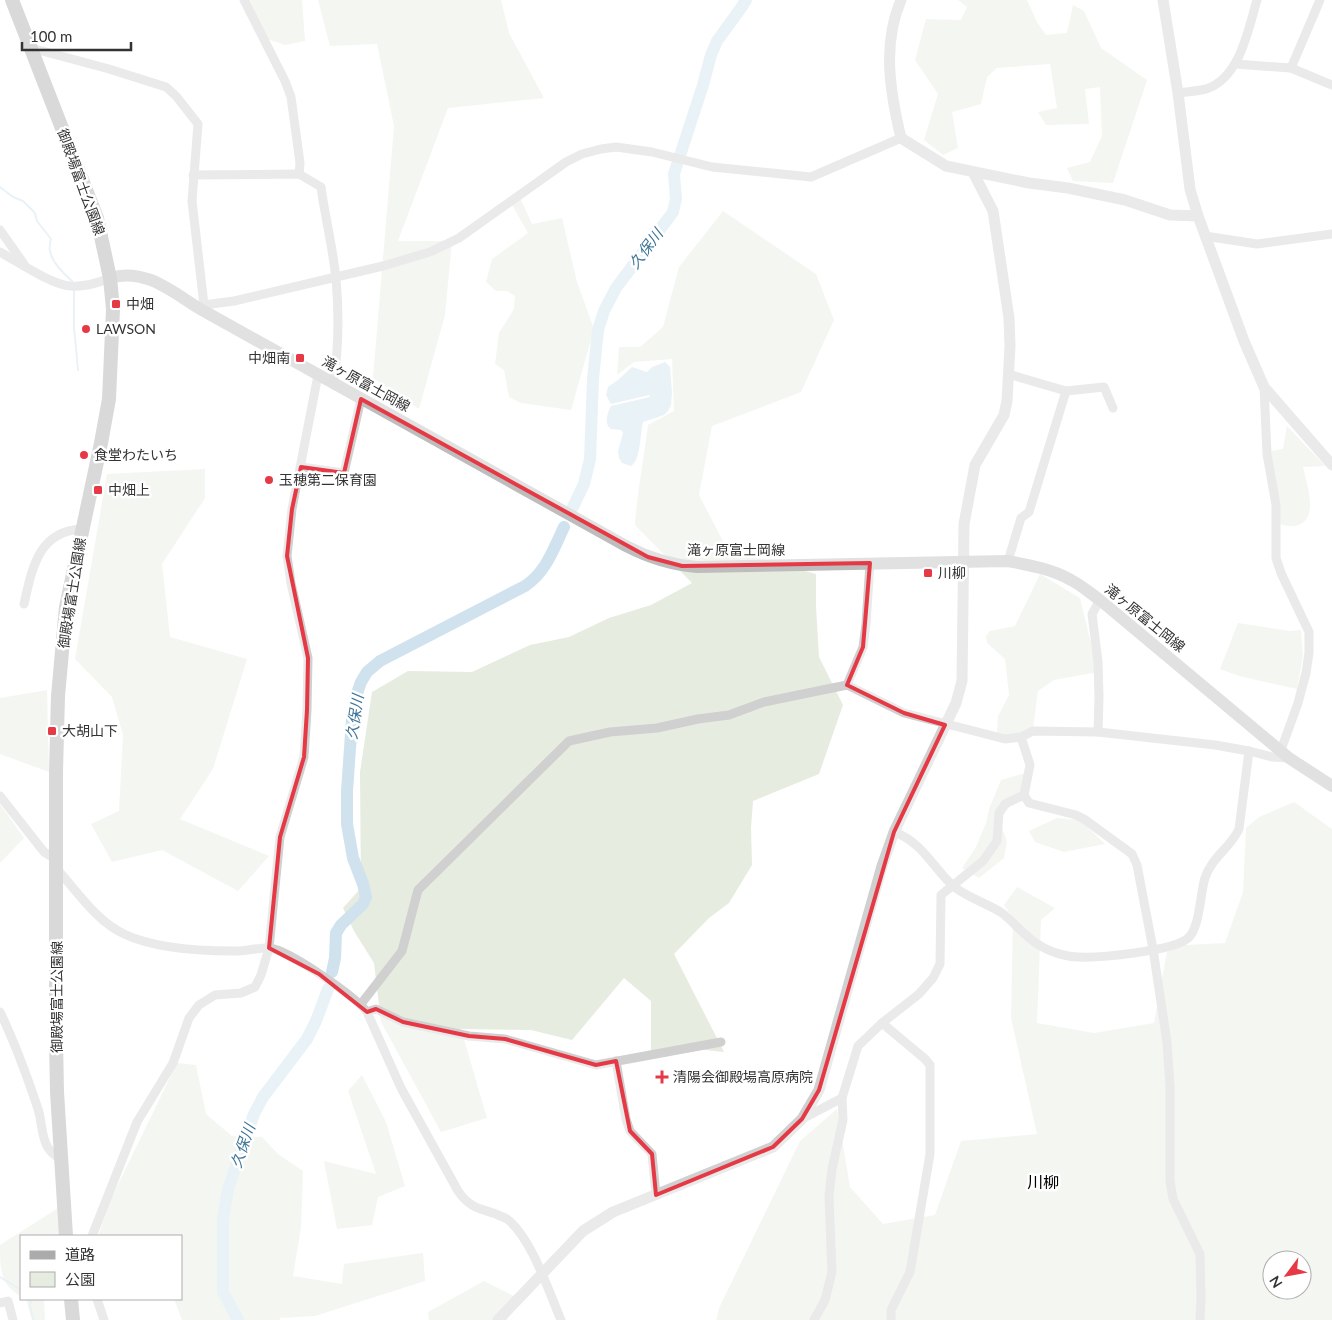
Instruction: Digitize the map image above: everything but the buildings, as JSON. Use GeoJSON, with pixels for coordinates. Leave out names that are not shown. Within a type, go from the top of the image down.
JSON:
{"type":"FeatureCollection","features":[{"type":"Feature","properties":{"kind":"main road","name":"御殿場富士公園線"},"geometry":{"type":"LineString","coordinates":[[12,0],[97,218],[110,278],[113,309],[109,399],[102,443],[66,607],[57,722],[56,1039],[61,1159],[68,1235]]}},
{"type":"Feature","properties":{"kind":"main road","name":"滝ヶ原富士岡線"},"geometry":{"type":"LineString","coordinates":[[110,278],[130,274],[148,278],[626,546],[648,557],[667,563],[697,567],[1008,561],[1037,566],[1056,573],[1072,580],[1100,600],[1285,754],[1332,786]]}},
{"type":"Feature","properties":{"kind":"main road"},"geometry":{"type":"LineString","coordinates":[[71,1300],[73,1320]]}},
{"type":"Feature","properties":{"kind":"street"},"geometry":{"type":"LineString","coordinates":[[244,0],[285,81],[291,97],[300,163],[299,174]]}},
{"type":"Feature","properties":{"kind":"street"},"geometry":{"type":"LineString","coordinates":[[901,0],[897,9],[888,51],[893,95],[901,138],[946,166],[1125,200],[1170,215],[1198,216]]}},
{"type":"Feature","properties":{"kind":"street"},"geometry":{"type":"LineString","coordinates":[[1163,0],[1178,93],[1190,189],[1198,216],[1244,341],[1264,387],[1332,465]]}},
{"type":"Feature","properties":{"kind":"street"},"geometry":{"type":"LineString","coordinates":[[1178,93],[1206,89],[1220,81],[1235,64],[1258,0]]}},
{"type":"Feature","properties":{"kind":"street"},"geometry":{"type":"LineString","coordinates":[[1291,68],[1320,0]]}},
{"type":"Feature","properties":{"kind":"street"},"geometry":{"type":"LineString","coordinates":[[30,48],[109,69],[166,87],[176,96],[198,124],[192,201],[203,308],[383,266],[430,252],[459,238],[550,173],[582,154],[601,149],[616,147],[671,156],[712,166],[811,177],[901,138]]}},
{"type":"Feature","properties":{"kind":"street"},"geometry":{"type":"LineString","coordinates":[[1235,64],[1291,68],[1332,85]]}},
{"type":"Feature","properties":{"kind":"street"},"geometry":{"type":"LineString","coordinates":[[498,1320],[583,1231],[613,1212],[773,1147],[802,1119],[819,1090],[882,866],[894,832],[956,703],[962,681],[964,524],[972,475],[982,451],[1004,415],[1008,401],[1010,346],[1009,318],[996,229],[992,211],[973,172]]}},
{"type":"Feature","properties":{"kind":"street"},"geometry":{"type":"LineString","coordinates":[[193,175],[299,174],[322,187],[336,277],[338,323],[336,368],[333,383]]}},
{"type":"Feature","properties":{"kind":"street"},"geometry":{"type":"LineString","coordinates":[[0,230],[26,267]]}},
{"type":"Feature","properties":{"kind":"street"},"geometry":{"type":"LineString","coordinates":[[1206,236],[1257,244],[1331,233]]}},
{"type":"Feature","properties":{"kind":"street"},"geometry":{"type":"LineString","coordinates":[[0,252],[56,283],[84,286],[110,278]]}},
{"type":"Feature","properties":{"kind":"street"},"geometry":{"type":"LineString","coordinates":[[1008,374],[1066,391],[1104,387],[1113,408]]}},
{"type":"Feature","properties":{"kind":"street"},"geometry":{"type":"LineString","coordinates":[[92,1235],[138,1122],[173,1063],[189,1018],[199,1005],[215,995],[241,993],[255,987],[261,975],[269,948],[280,837],[304,756],[308,658],[291,583],[287,556],[292,510],[302,467],[318,375]]}},
{"type":"Feature","properties":{"kind":"street"},"geometry":{"type":"LineString","coordinates":[[361,1004],[402,951],[418,890],[570,741],[610,732],[657,728],[698,719],[729,715],[764,702],[848,684],[904,713],[1005,739],[1021,737],[1033,731],[1098,732],[1214,745],[1272,757],[1285,754],[1306,673],[1309,654],[1309,632],[1281,574],[1276,558],[1276,505],[1267,454],[1264,387]]}},
{"type":"Feature","properties":{"kind":"street"},"geometry":{"type":"LineString","coordinates":[[1008,561],[1021,518],[1029,512],[1066,391]]}},
{"type":"Feature","properties":{"kind":"street"},"geometry":{"type":"LineString","coordinates":[[302,467],[344,473],[361,399]]}},
{"type":"Feature","properties":{"kind":"street"},"geometry":{"type":"LineString","coordinates":[[24,604],[33,567],[39,554],[58,535],[68,530],[82,529]]}},
{"type":"Feature","properties":{"kind":"street"},"geometry":{"type":"LineString","coordinates":[[848,684],[863,648],[870,563]]}},
{"type":"Feature","properties":{"kind":"street"},"geometry":{"type":"LineString","coordinates":[[1098,732],[1099,697],[1092,614],[1100,600]]}},
{"type":"Feature","properties":{"kind":"street"},"geometry":{"type":"LineString","coordinates":[[1021,737],[1030,765],[1024,795],[1028,804],[1076,815],[1084,819],[1132,854],[1137,865],[1153,949],[1167,1042],[1170,1087],[1170,1181],[1173,1199],[1197,1244],[1200,1254],[1200,1320]]}},
{"type":"Feature","properties":{"kind":"street"},"geometry":{"type":"LineString","coordinates":[[894,832],[905,836],[929,857],[953,886],[1001,913],[1039,945],[1053,951],[1077,957],[1109,956],[1153,949],[1179,943],[1189,938],[1195,926],[1205,877],[1216,859],[1235,838],[1239,829],[1249,751]]}},
{"type":"Feature","properties":{"kind":"street"},"geometry":{"type":"LineString","coordinates":[[814,1320],[826,1300],[832,1272],[830,1196],[832,1169],[843,1120],[842,1098],[858,1046],[919,994],[933,978],[940,964],[941,895],[983,861],[996,841],[999,813],[1005,804],[1024,795]]}},
{"type":"Feature","properties":{"kind":"street"},"geometry":{"type":"LineString","coordinates":[[0,796],[99,917],[124,934],[173,947],[200,950],[232,952],[269,948],[282,953],[318,974],[361,1004],[368,1012],[401,1088],[466,1202],[506,1218],[522,1236],[541,1273],[561,1320]]}},
{"type":"Feature","properties":{"kind":"street"},"geometry":{"type":"LineString","coordinates":[[368,1012],[376,1009],[404,1022],[469,1036],[505,1039],[596,1065],[720,1042]]}},
{"type":"Feature","properties":{"kind":"street"},"geometry":{"type":"LineString","coordinates":[[0,1012],[14,1041],[38,1111],[48,1149],[61,1159]]}},
{"type":"Feature","properties":{"kind":"street"},"geometry":{"type":"LineString","coordinates":[[882,1024],[925,1059],[930,1066],[930,1154],[910,1272],[892,1310],[891,1320]]}},
{"type":"Feature","properties":{"kind":"street"},"geometry":{"type":"LineString","coordinates":[[616,1062],[626,1119],[630,1131],[652,1154],[656,1195]]}},
{"type":"Feature","properties":{"kind":"street"},"geometry":{"type":"LineString","coordinates":[[802,1119],[842,1098]]}},
{"type":"Feature","properties":{"kind":"street"},"geometry":{"type":"LineString","coordinates":[[97,1300],[104,1320]]}},
{"type":"Feature","properties":{"kind":"street"},"geometry":{"type":"LineString","coordinates":[[0,1303],[8,1301],[13,1320]]}},
{"type":"Feature","properties":{"kind":"highlighted area"},"geometry":{"type":"Polygon","coordinates":[[[361,399],[648,557],[682,566],[870,563],[863,647],[847,685],[904,713],[945,725],[894,832],[819,1090],[802,1119],[773,1147],[656,1195],[652,1154],[630,1131],[616,1061],[596,1065],[505,1039],[469,1036],[403,1022],[376,1009],[367,1012],[319,974],[269,948],[280,837],[304,757],[307,710],[308,658],[287,556],[292,509],[301,467],[344,473],[361,399]]]}},
{"type":"Feature","properties":{"kind":"green space"},"geometry":{"type":"Polygon","coordinates":[[[246,0],[302,0],[305,41],[285,45],[264,38],[246,0]]]}},
{"type":"Feature","properties":{"kind":"green space"},"geometry":{"type":"Polygon","coordinates":[[[318,0],[501,0],[509,33],[544,98],[448,108],[398,241],[452,241],[445,315],[419,409],[373,378],[394,126],[377,44],[330,46],[318,0]]]}},
{"type":"Feature","properties":{"kind":"green space"},"geometry":{"type":"Polygon","coordinates":[[[958,0],[1027,0],[1037,22],[1046,35],[1067,33],[1073,5],[1084,11],[1101,48],[1147,80],[1113,183],[1073,181],[1067,168],[1090,162],[1102,136],[1100,87],[1085,89],[1089,124],[1046,125],[1038,112],[1057,108],[1050,64],[997,68],[987,77],[981,104],[952,112],[958,148],[943,155],[924,140],[938,94],[915,60],[926,19],[961,20],[967,7],[958,0]]]}},
{"type":"Feature","properties":{"kind":"green space"},"geometry":{"type":"Polygon","coordinates":[[[521,200],[532,224],[562,218],[577,282],[594,329],[571,410],[521,403],[509,397],[504,370],[495,364],[499,333],[514,309],[515,296],[507,291],[496,291],[486,282],[492,259],[528,233],[510,201],[521,200]]]}},
{"type":"Feature","properties":{"kind":"green space"},"geometry":{"type":"Polygon","coordinates":[[[723,211],[816,274],[834,320],[801,392],[712,426],[699,495],[727,549],[816,574],[819,657],[843,705],[819,774],[753,801],[751,828],[752,865],[729,903],[709,918],[674,954],[724,1052],[686,1048],[651,1059],[651,1001],[624,978],[572,1040],[531,1030],[461,1029],[487,1118],[441,1132],[381,1022],[374,963],[354,931],[343,908],[361,888],[360,772],[372,692],[408,671],[472,672],[530,645],[569,637],[609,618],[651,605],[692,583],[635,525],[648,425],[674,411],[672,359],[634,362],[617,375],[619,347],[640,347],[663,327],[679,267],[723,211]]]}},
{"type":"Feature","properties":{"kind":"green space"},"geometry":{"type":"Polygon","coordinates":[[[1287,426],[1325,466],[1303,467],[1309,491],[1310,509],[1308,517],[1303,523],[1295,526],[1279,524],[1271,451],[1283,449],[1287,426]]]}},
{"type":"Feature","properties":{"kind":"green space"},"geometry":{"type":"Polygon","coordinates":[[[205,469],[205,498],[162,564],[170,637],[247,659],[213,769],[180,819],[269,856],[238,891],[162,850],[112,862],[91,824],[119,811],[123,735],[112,697],[75,659],[107,474],[205,469]]]}},
{"type":"Feature","properties":{"kind":"green space"},"geometry":{"type":"Polygon","coordinates":[[[1040,574],[1080,598],[1098,672],[1054,680],[1038,691],[1033,728],[1030,732],[1002,739],[997,733],[998,716],[1009,695],[1005,659],[987,643],[986,636],[990,631],[1015,626],[1040,574]]]}},
{"type":"Feature","properties":{"kind":"green space"},"geometry":{"type":"Polygon","coordinates":[[[1238,623],[1290,631],[1301,630],[1303,656],[1297,689],[1239,676],[1220,669],[1238,623]]]}},
{"type":"Feature","properties":{"kind":"green space"},"geometry":{"type":"Polygon","coordinates":[[[47,690],[49,772],[0,754],[0,698],[47,690]]]}},
{"type":"Feature","properties":{"kind":"green space"},"geometry":{"type":"Polygon","coordinates":[[[1025,773],[1021,791],[999,821],[1007,841],[1004,858],[979,878],[962,868],[976,847],[1001,780],[1025,773]]]}},
{"type":"Feature","properties":{"kind":"green space"},"geometry":{"type":"Polygon","coordinates":[[[1294,802],[1332,829],[1332,1320],[716,1320],[720,1306],[800,1141],[837,1109],[850,1187],[883,1224],[935,1215],[961,1141],[1037,1134],[1011,1018],[1013,918],[1004,905],[1017,887],[1055,908],[1041,920],[1037,1023],[1094,1033],[1154,1023],[1168,946],[1225,943],[1243,892],[1246,828],[1259,817],[1294,802]]]}},
{"type":"Feature","properties":{"kind":"green space"},"geometry":{"type":"Polygon","coordinates":[[[0,804],[24,838],[0,863],[0,804]]]}},
{"type":"Feature","properties":{"kind":"green space"},"geometry":{"type":"Polygon","coordinates":[[[1057,818],[1080,820],[1105,844],[1064,852],[1035,842],[1029,831],[1057,818]]]}},
{"type":"Feature","properties":{"kind":"green space"},"geometry":{"type":"Polygon","coordinates":[[[177,1063],[196,1065],[206,1114],[232,1136],[262,1137],[278,1154],[303,1171],[301,1228],[293,1276],[342,1284],[344,1264],[423,1253],[425,1281],[315,1316],[280,1318],[280,1320],[182,1320],[174,1300],[182,1300],[182,1235],[98,1235],[109,1203],[177,1063]]]}},
{"type":"Feature","properties":{"kind":"green space"},"geometry":{"type":"Polygon","coordinates":[[[362,1075],[386,1122],[405,1186],[378,1197],[372,1225],[337,1229],[324,1161],[376,1174],[348,1091],[362,1075]]]}},
{"type":"Feature","properties":{"kind":"green space"},"geometry":{"type":"Polygon","coordinates":[[[58,1208],[60,1235],[20,1235],[20,1295],[14,1292],[5,1281],[0,1261],[0,1245],[58,1208]]]}},
{"type":"Feature","properties":{"kind":"green space"},"geometry":{"type":"Polygon","coordinates":[[[484,1281],[514,1296],[507,1320],[429,1320],[428,1312],[484,1281]]]}},
{"type":"Feature","properties":{"kind":"green space"},"geometry":{"type":"Polygon","coordinates":[[[26,1300],[44,1300],[45,1320],[32,1320],[26,1300]]]}},
{"type":"Feature","properties":{"kind":"water"},"geometry":{"type":"Polygon","coordinates":[[[665,362],[670,367],[671,405],[664,415],[643,422],[637,458],[631,466],[622,463],[618,451],[623,433],[621,430],[611,429],[607,423],[611,406],[650,397],[649,395],[611,404],[606,395],[608,387],[632,367],[647,372],[652,367],[665,362]]]}},
{"type":"Feature","properties":{"kind":"waterway","name":"久保川"},"geometry":{"type":"LineString","coordinates":[[573,507],[584,484],[590,459],[593,379],[598,330],[604,311],[616,288],[673,212],[676,199],[674,174],[711,55],[717,41],[746,0]]}},
{"type":"Feature","properties":{"kind":"waterway"},"geometry":{"type":"LineString","coordinates":[[0,187],[13,197],[23,201],[35,213],[37,221],[51,239],[50,250],[53,260],[72,281]]}},
{"type":"Feature","properties":{"kind":"waterway"},"geometry":{"type":"LineString","coordinates":[[74,290],[74,327],[78,370]]}},
{"type":"Feature","properties":{"kind":"waterway","name":"久保川"},"geometry":{"type":"LineString","coordinates":[[332,972],[335,958],[336,933],[341,925],[363,904],[366,897],[353,858],[347,824],[347,791],[352,720],[355,699],[361,682],[367,672],[380,661],[525,586],[544,567],[564,527]]}},
{"type":"Feature","properties":{"kind":"waterway","name":"久保川"},"geometry":{"type":"LineString","coordinates":[[238,1320],[223,1292],[223,1219],[228,1189],[254,1114],[263,1097],[307,1039],[328,989]]}},
{"type":"Feature","properties":{"kind":"waterway"},"geometry":{"type":"LineString","coordinates":[[0,1277],[20,1289]]}},
{"type":"Feature","properties":{"kind":"waterway"},"geometry":{"type":"LineString","coordinates":[[32,1300],[30,1305],[33,1320]]}},
{"type":"Feature","properties":{"kind":"place","name":"中畑"},"geometry":{"type":"Point","coordinates":[116,304]}},
{"type":"Feature","properties":{"kind":"place","name":"LAWSON"},"geometry":{"type":"Point","coordinates":[86,329]}},
{"type":"Feature","properties":{"kind":"place","name":"中畑南"},"geometry":{"type":"Point","coordinates":[300,358]}},
{"type":"Feature","properties":{"kind":"place","name":"食堂わたいち"},"geometry":{"type":"Point","coordinates":[84,455]}},
{"type":"Feature","properties":{"kind":"place","name":"玉穂第二保育園"},"geometry":{"type":"Point","coordinates":[269,480]}},
{"type":"Feature","properties":{"kind":"place","name":"中畑上"},"geometry":{"type":"Point","coordinates":[98,490]}},
{"type":"Feature","properties":{"kind":"place","name":"川柳"},"geometry":{"type":"Point","coordinates":[928,573]}},
{"type":"Feature","properties":{"kind":"place","name":"大胡山下"},"geometry":{"type":"Point","coordinates":[52,731]}},
{"type":"Feature","properties":{"kind":"place","name":"清陽会御殿場高原病院"},"geometry":{"type":"Point","coordinates":[662,1077]}},
{"type":"Feature","properties":{"kind":"district","name":"川柳"},"geometry":{"type":"Point","coordinates":[1043,1182]}}]}
